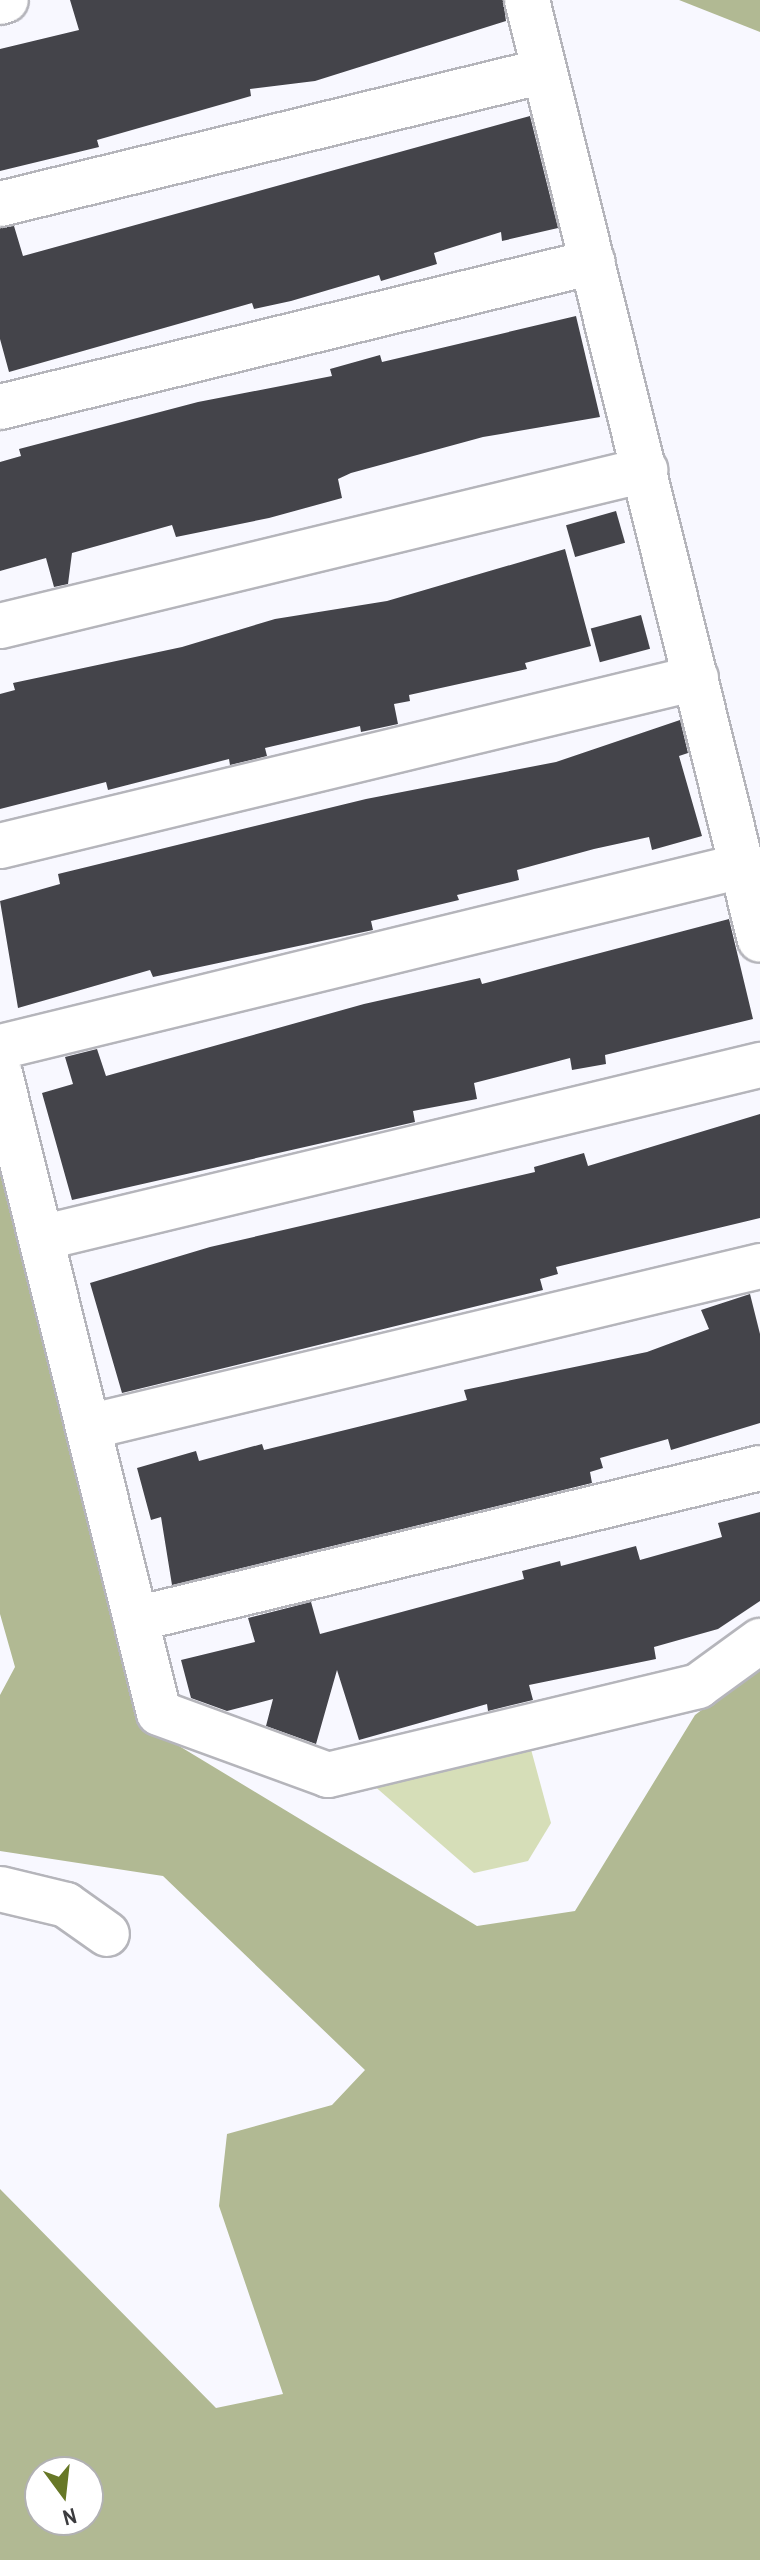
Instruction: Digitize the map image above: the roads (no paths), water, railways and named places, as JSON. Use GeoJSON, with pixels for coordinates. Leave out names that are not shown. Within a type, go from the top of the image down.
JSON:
{"type":"FeatureCollection","features":[{"type":"Feature","properties":{"kind":"street"},"geometry":{"type":"LineString","coordinates":[[0,2],[6,0]]}},
{"type":"Feature","properties":{"kind":"street"},"geometry":{"type":"LineString","coordinates":[[527,0],[760,940]]}},
{"type":"Feature","properties":{"kind":"street"},"geometry":{"type":"LineString","coordinates":[[0,204],[544,71]]}},
{"type":"Feature","properties":{"kind":"street"},"geometry":{"type":"LineString","coordinates":[[0,407],[593,262]]}},
{"type":"Feature","properties":{"kind":"street"},"geometry":{"type":"LineString","coordinates":[[0,626],[645,470]]}},
{"type":"Feature","properties":{"kind":"street"},"geometry":{"type":"LineString","coordinates":[[0,846],[696,678]]}},
{"type":"Feature","properties":{"kind":"street"},"geometry":{"type":"LineString","coordinates":[[0,1047],[742,866]]}},
{"type":"Feature","properties":{"kind":"street"},"geometry":{"type":"LineString","coordinates":[[41,1238],[760,1065]]}},
{"type":"Feature","properties":{"kind":"street"},"geometry":{"type":"LineString","coordinates":[[0,1074],[159,1713],[328,1775],[698,1686],[760,1641]]}},
{"type":"Feature","properties":{"kind":"street"},"geometry":{"type":"LineString","coordinates":[[88,1427],[760,1266]]}},
{"type":"Feature","properties":{"kind":"street"},"geometry":{"type":"LineString","coordinates":[[136,1619],[760,1468]]}},
{"type":"Feature","properties":{"kind":"street"},"geometry":{"type":"LineString","coordinates":[[0,1889],[66,1905],[107,1934]]}}]}
